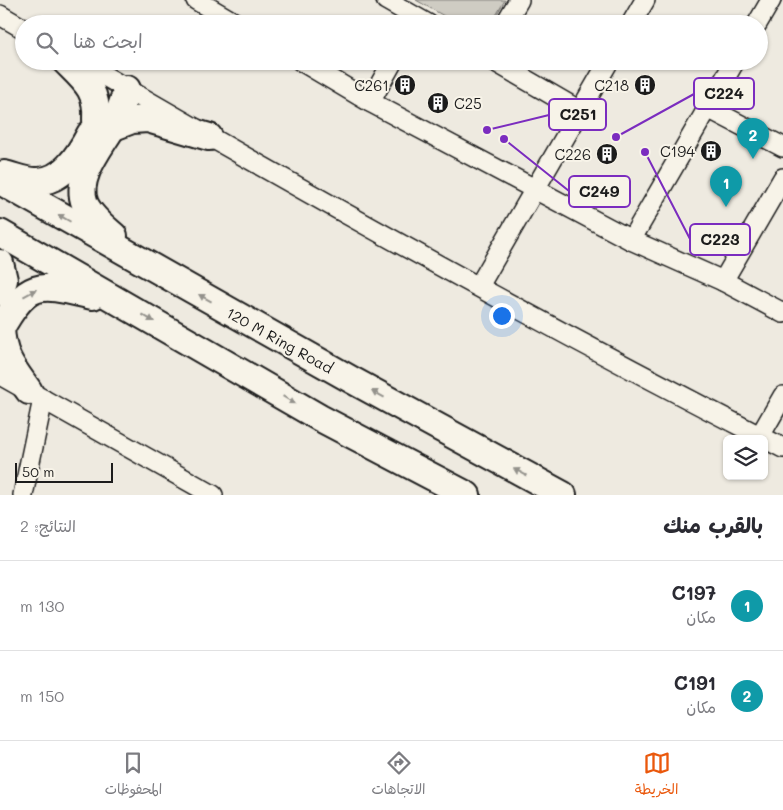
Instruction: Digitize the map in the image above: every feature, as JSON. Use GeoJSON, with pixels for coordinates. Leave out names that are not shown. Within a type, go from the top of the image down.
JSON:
{"type":"FeatureCollection","features":[{"type":"Feature","properties":{"kind":"highway"},"geometry":{"type":"LineString","coordinates":[[73,70],[92,90],[104,124],[100,145],[86,174],[83,194],[85,204],[98,220],[144,264]]}},
{"type":"Feature","properties":{"kind":"highway"},"geometry":{"type":"LineString","coordinates":[[0,173],[34,181],[44,181],[61,172],[104,124],[125,88]]}},
{"type":"Feature","properties":{"kind":"highway"},"geometry":{"type":"LineString","coordinates":[[104,124],[148,119],[209,137]]}},
{"type":"Feature","properties":{"kind":"highway","name":"120 M Ring Road"},"geometry":{"type":"LineString","coordinates":[[0,181],[144,264],[563,495]]}},
{"type":"Feature","properties":{"kind":"highway"},"geometry":{"type":"LineString","coordinates":[[0,233],[320,418],[467,495]]}},
{"type":"Feature","properties":{"kind":"highway"},"geometry":{"type":"LineString","coordinates":[[0,263],[4,280],[0,292]]}},
{"type":"Feature","properties":{"kind":"highway"},"geometry":{"type":"LineString","coordinates":[[36,395],[6,355],[2,341],[1,329],[12,307],[24,296],[37,289],[55,288],[119,302]]}},
{"type":"Feature","properties":{"kind":"street"},"geometry":{"type":"LineString","coordinates":[[386,0],[409,15]]}},
{"type":"Feature","properties":{"kind":"street"},"geometry":{"type":"LineString","coordinates":[[510,15],[519,0]]}},
{"type":"Feature","properties":{"kind":"street"},"geometry":{"type":"LineString","coordinates":[[636,15],[645,0]]}},
{"type":"Feature","properties":{"kind":"street"},"geometry":{"type":"LineString","coordinates":[[762,15],[771,0]]}},
{"type":"Feature","properties":{"kind":"street"},"geometry":{"type":"LineString","coordinates":[[200,1],[222,15]]}},
{"type":"Feature","properties":{"kind":"street"},"geometry":{"type":"LineString","coordinates":[[0,16],[15,24]]}},
{"type":"Feature","properties":{"kind":"street"},"geometry":{"type":"LineString","coordinates":[[94,70],[282,179],[676,394],[758,435]]}},
{"type":"Feature","properties":{"kind":"street"},"geometry":{"type":"LineString","coordinates":[[316,70],[370,102],[631,240],[723,281],[783,313]]}},
{"type":"Feature","properties":{"kind":"street"},"geometry":{"type":"LineString","coordinates":[[370,102],[389,70]]}},
{"type":"Feature","properties":{"kind":"street"},"geometry":{"type":"LineString","coordinates":[[509,70],[580,111]]}},
{"type":"Feature","properties":{"kind":"street"},"geometry":{"type":"LineString","coordinates":[[479,286],[604,70]]}},
{"type":"Feature","properties":{"kind":"street"},"geometry":{"type":"LineString","coordinates":[[631,240],[730,70]]}},
{"type":"Feature","properties":{"kind":"street"},"geometry":{"type":"LineString","coordinates":[[708,108],[783,147]]}},
{"type":"Feature","properties":{"kind":"street"},"geometry":{"type":"LineString","coordinates":[[723,281],[783,178]]}},
{"type":"Feature","properties":{"kind":"street"},"geometry":{"type":"LineString","coordinates":[[0,374],[212,495]]}},
{"type":"Feature","properties":{"kind":"street"},"geometry":{"type":"LineString","coordinates":[[22,495],[36,395]]}},
{"type":"Feature","properties":{"kind":"street"},"geometry":{"type":"LineString","coordinates":[[761,435],[783,396]]}},
{"type":"Feature","properties":{"kind":"street"},"geometry":{"type":"LineString","coordinates":[[768,440],[782,446]]}},
{"type":"Feature","properties":{"kind":"shaded area"},"geometry":{"type":"Polygon","coordinates":[[[416,0],[505,0],[496,15],[442,15],[416,0]]]}},
{"type":"Feature","properties":{"kind":"place","name":"C261"},"geometry":{"type":"Point","coordinates":[405,85]}},
{"type":"Feature","properties":{"kind":"place","name":"C218"},"geometry":{"type":"Point","coordinates":[645,85]}},
{"type":"Feature","properties":{"kind":"place","name":"C25"},"geometry":{"type":"Point","coordinates":[438,103]}},
{"type":"Feature","properties":{"kind":"place","name":"C251"},"geometry":{"type":"Point","coordinates":[487,130]}},
{"type":"Feature","properties":{"kind":"place","name":"C224"},"geometry":{"type":"Point","coordinates":[616,137]}},
{"type":"Feature","properties":{"kind":"place","name":"C249"},"geometry":{"type":"Point","coordinates":[504,139]}},
{"type":"Feature","properties":{"kind":"place","name":"C194"},"geometry":{"type":"Point","coordinates":[711,151]}},
{"type":"Feature","properties":{"kind":"place","name":"C223"},"geometry":{"type":"Point","coordinates":[645,152]}},
{"type":"Feature","properties":{"kind":"place","name":"C226"},"geometry":{"type":"Point","coordinates":[607,154]}},
{"type":"Feature","properties":{"kind":"place","name":"C191"},"geometry":{"type":"Point","coordinates":[753,159]}},
{"type":"Feature","properties":{"kind":"place","name":"C197"},"geometry":{"type":"Point","coordinates":[726,207]}}]}
